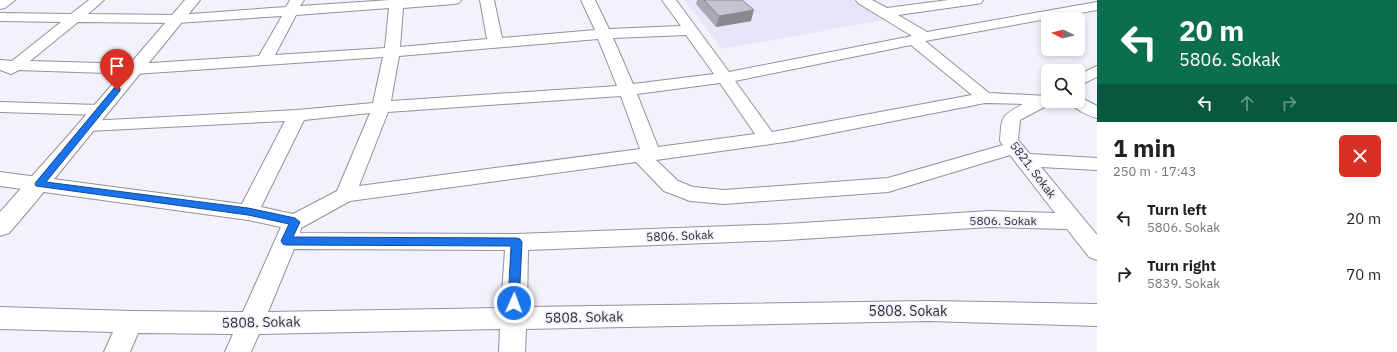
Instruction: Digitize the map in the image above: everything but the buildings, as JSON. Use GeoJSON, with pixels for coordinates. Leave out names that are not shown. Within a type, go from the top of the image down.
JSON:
{"type":"FeatureCollection","features":[{"type":"Feature","properties":{"kind":"street"},"geometry":{"type":"LineString","coordinates":[[0,5],[8,0]]}},
{"type":"Feature","properties":{"kind":"street"},"geometry":{"type":"LineString","coordinates":[[0,77],[7,65],[97,0]]}},
{"type":"Feature","properties":{"kind":"street"},"geometry":{"type":"LineString","coordinates":[[0,227],[40,184],[193,0]]}},
{"type":"Feature","properties":{"kind":"street"},"geometry":{"type":"LineString","coordinates":[[0,17],[177,19],[295,5],[454,0]]}},
{"type":"Feature","properties":{"kind":"street"},"geometry":{"type":"LineString","coordinates":[[487,0],[495,42]]}},
{"type":"Feature","properties":{"kind":"street"},"geometry":{"type":"LineString","coordinates":[[588,0],[605,34],[628,90],[647,155],[671,186],[690,194],[724,197],[888,185],[1018,154],[1097,164]]}},
{"type":"Feature","properties":{"kind":"street"},"geometry":{"type":"LineString","coordinates":[[669,0],[768,138]]}},
{"type":"Feature","properties":{"kind":"street"},"geometry":{"type":"LineString","coordinates":[[863,0],[884,13],[919,39],[985,98]]}},
{"type":"Feature","properties":{"kind":"street"},"geometry":{"type":"LineString","coordinates":[[884,13],[976,0]]}},
{"type":"Feature","properties":{"kind":"street"},"geometry":{"type":"LineString","coordinates":[[345,195],[381,107],[392,52],[397,2]]}},
{"type":"Feature","properties":{"kind":"street"},"geometry":{"type":"LineString","coordinates":[[265,60],[295,5]]}},
{"type":"Feature","properties":{"kind":"street"},"geometry":{"type":"LineString","coordinates":[[0,108],[94,118],[297,115],[381,107],[628,90],[724,78],[919,39],[1097,6]]}},
{"type":"Feature","properties":{"kind":"street"},"geometry":{"type":"LineString","coordinates":[[7,65],[135,69],[392,52],[495,42],[605,34],[691,30]]}},
{"type":"Feature","properties":{"kind":"street"},"geometry":{"type":"LineString","coordinates":[[1085,77],[1097,71]]}},
{"type":"Feature","properties":{"kind":"street"},"geometry":{"type":"LineString","coordinates":[[238,352],[252,323],[290,231],[345,195],[768,138],[985,98],[1041,99]]}},
{"type":"Feature","properties":{"kind":"street","name":"5821. Sokak"},"geometry":{"type":"LineString","coordinates":[[1041,102],[1011,118],[1009,141],[1018,154],[1095,246]]}},
{"type":"Feature","properties":{"kind":"street"},"geometry":{"type":"LineString","coordinates":[[1085,106],[1097,113]]}},
{"type":"Feature","properties":{"kind":"street"},"geometry":{"type":"LineString","coordinates":[[248,212],[297,115]]}},
{"type":"Feature","properties":{"kind":"street","name":"5806. Sokak"},"geometry":{"type":"LineString","coordinates":[[0,180],[248,212],[290,231],[516,242],[786,232],[989,219],[1073,221]]}},
{"type":"Feature","properties":{"kind":"street"},"geometry":{"type":"LineString","coordinates":[[512,352],[516,242]]}},
{"type":"Feature","properties":{"kind":"street","name":"5808. Sokak"},"geometry":{"type":"LineString","coordinates":[[0,318],[130,322],[252,323],[929,310],[1097,315]]}},
{"type":"Feature","properties":{"kind":"street"},"geometry":{"type":"LineString","coordinates":[[117,352],[130,322]]}},
{"type":"Feature","properties":{"kind":"shaded area"},"geometry":{"type":"Polygon","coordinates":[[[684,0],[859,0],[890,19],[722,49],[684,0]]]}},
{"type":"Feature","properties":{"kind":"route"},"geometry":{"type":"LineString","coordinates":[[117,90],[99,110],[88,126],[40,184],[248,212],[295,222],[286,241],[516,242],[514,303]]}}]}
